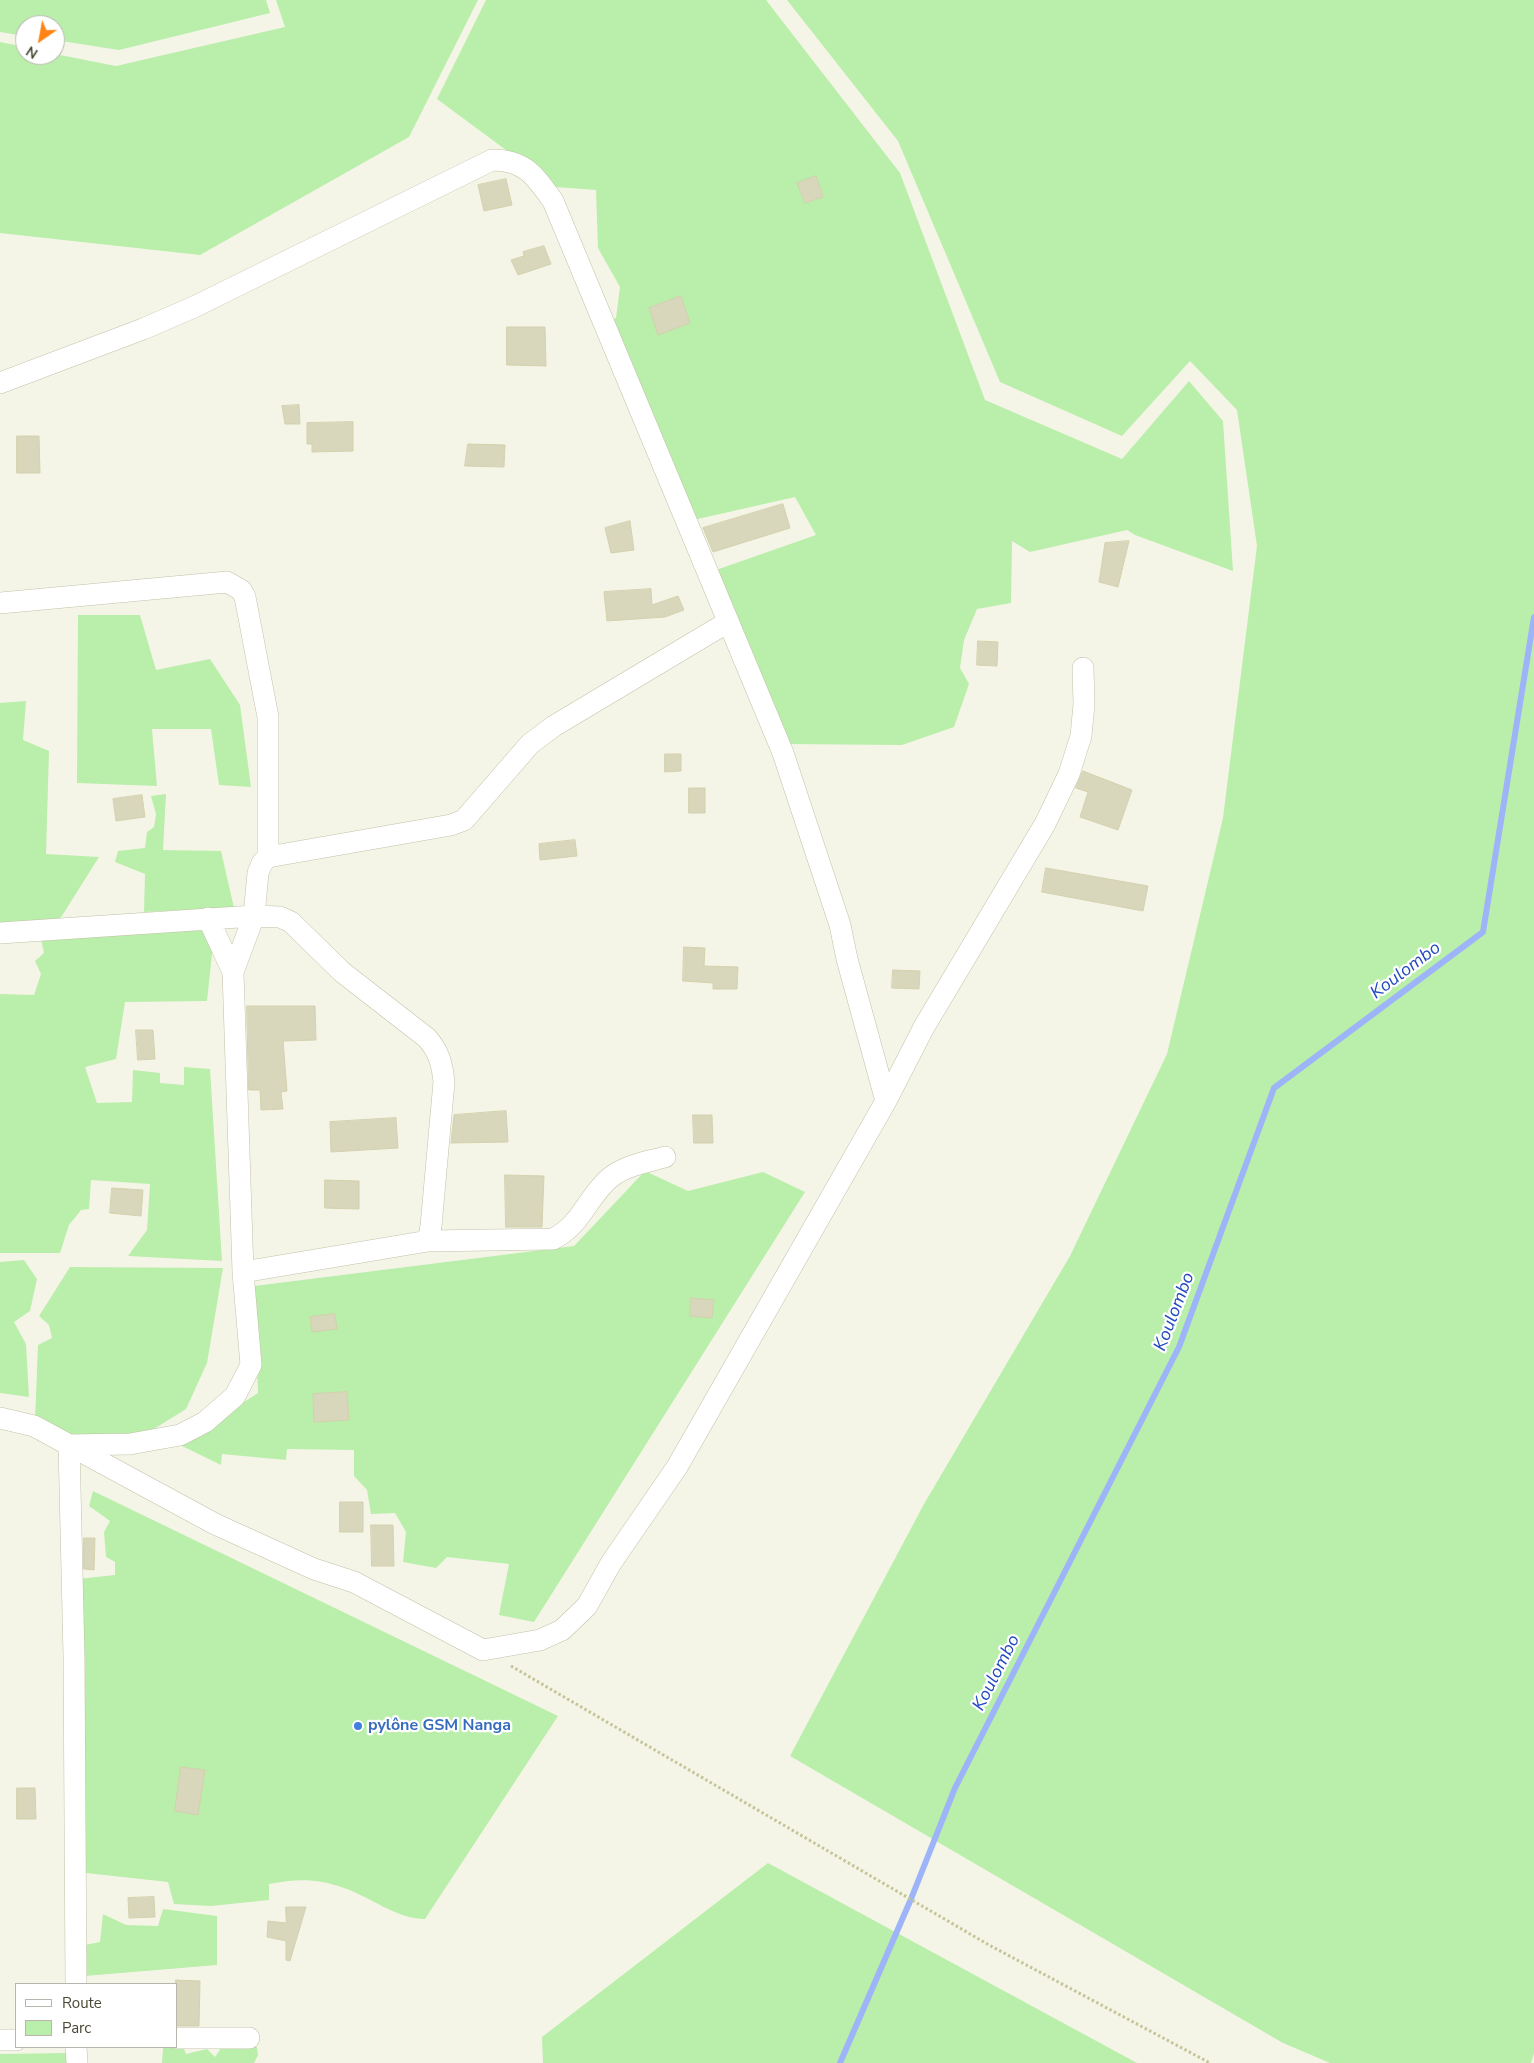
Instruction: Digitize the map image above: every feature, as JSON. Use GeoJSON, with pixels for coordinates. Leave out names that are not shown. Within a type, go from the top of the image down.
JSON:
{"type":"FeatureCollection","features":[{"type":"Feature","properties":{"kind":"street"},"geometry":{"type":"LineString","coordinates":[[0,382],[142,329],[194,307],[492,160],[509,160],[523,167],[537,178],[553,201],[783,754],[840,925],[847,959],[886,1101]]}},
{"type":"Feature","properties":{"kind":"street"},"geometry":{"type":"LineString","coordinates":[[0,603],[227,582],[241,590],[245,597],[268,717],[268,857]]}},
{"type":"Feature","properties":{"kind":"street"},"geometry":{"type":"LineString","coordinates":[[232,972],[254,916],[258,873],[262,863],[268,857],[451,825],[464,820],[530,744],[548,730],[728,622]]}},
{"type":"Feature","properties":{"kind":"street"},"geometry":{"type":"LineString","coordinates":[[0,1418],[34,1426],[216,1524],[314,1569],[354,1582],[483,1650],[540,1640],[562,1630],[587,1606],[611,1563],[677,1467],[886,1101],[924,1027],[1044,824],[1069,774],[1081,736],[1084,704],[1083,668]]}},
{"type":"Feature","properties":{"kind":"street"},"geometry":{"type":"LineString","coordinates":[[0,932],[254,916],[280,917],[291,922],[342,972],[427,1038],[437,1049],[441,1060],[444,1082],[428,1241]]}},
{"type":"Feature","properties":{"kind":"street"},"geometry":{"type":"LineString","coordinates":[[69,1445],[130,1444],[180,1435],[205,1422],[235,1396],[251,1366],[243,1272],[232,972],[208,918]]}},
{"type":"Feature","properties":{"kind":"street"},"geometry":{"type":"LineString","coordinates":[[243,1272],[428,1241],[553,1239],[564,1234],[610,1178],[628,1167],[665,1157]]}},
{"type":"Feature","properties":{"kind":"street"},"geometry":{"type":"LineString","coordinates":[[69,1445],[74,1657],[76,1983]]}},
{"type":"Feature","properties":{"kind":"street"},"geometry":{"type":"LineString","coordinates":[[178,2038],[249,2038]]}},
{"type":"Feature","properties":{"kind":"street"},"geometry":{"type":"LineString","coordinates":[[0,2040],[15,2040]]}},
{"type":"Feature","properties":{"kind":"street"},"geometry":{"type":"LineString","coordinates":[[76,2048],[76,2063]]}},
{"type":"Feature","properties":{"kind":"path"},"geometry":{"type":"LineString","coordinates":[[483,1650],[989,1945],[1210,2063]]}},
{"type":"Feature","properties":{"kind":"green space"},"geometry":{"type":"Polygon","coordinates":[[[0,0],[266,0],[270,13],[119,50],[65,42],[65,15],[15,15],[15,34],[0,32],[0,0]]]}},
{"type":"Feature","properties":{"kind":"green space"},"geometry":{"type":"Polygon","coordinates":[[[276,0],[478,0],[409,137],[200,255],[0,233],[0,42],[15,45],[15,65],[65,65],[65,56],[116,66],[285,27],[276,0]]]}},
{"type":"Feature","properties":{"kind":"green space"},"geometry":{"type":"Polygon","coordinates":[[[486,0],[766,0],[900,173],[985,400],[1122,459],[1189,381],[1223,421],[1233,571],[1135,535],[1127,530],[1030,552],[1012,541],[1011,603],[977,609],[964,640],[960,668],[969,684],[954,727],[902,745],[784,744],[716,570],[816,535],[795,497],[689,521],[608,321],[616,318],[620,287],[598,248],[596,190],[556,187],[437,99],[486,0]]]}},
{"type":"Feature","properties":{"kind":"green space"},"geometry":{"type":"Polygon","coordinates":[[[787,0],[1534,0],[1534,2053],[1531,2063],[1330,2063],[1283,2043],[790,1756],[924,1504],[1070,1256],[1167,1054],[1223,818],[1257,546],[1237,410],[1190,361],[1122,436],[1000,382],[898,141],[787,0]]]}},
{"type":"Feature","properties":{"kind":"green space"},"geometry":{"type":"Polygon","coordinates":[[[78,615],[140,615],[156,670],[210,659],[240,705],[251,787],[219,785],[211,729],[152,729],[157,786],[77,783],[78,615]]]}},
{"type":"Feature","properties":{"kind":"green space"},"geometry":{"type":"Polygon","coordinates":[[[26,701],[23,740],[49,751],[46,854],[99,857],[60,919],[0,925],[0,703],[26,701]]]}},
{"type":"Feature","properties":{"kind":"green space"},"geometry":{"type":"Polygon","coordinates":[[[166,794],[163,850],[221,851],[234,908],[144,912],[145,874],[115,862],[118,851],[145,848],[147,832],[154,827],[156,814],[151,796],[166,794]]]}},
{"type":"Feature","properties":{"kind":"green space"},"geometry":{"type":"Polygon","coordinates":[[[204,926],[213,945],[207,1001],[125,1002],[116,1059],[85,1067],[97,1103],[132,1102],[133,1070],[160,1073],[160,1083],[184,1085],[184,1067],[210,1069],[222,1261],[128,1256],[147,1230],[150,1184],[91,1180],[89,1209],[81,1210],[69,1225],[60,1253],[0,1253],[0,994],[34,995],[41,974],[35,961],[44,953],[41,939],[204,926]]]}},
{"type":"Feature","properties":{"kind":"green space"},"geometry":{"type":"Polygon","coordinates":[[[645,1171],[688,1191],[763,1172],[805,1192],[534,1622],[499,1615],[509,1564],[447,1557],[436,1568],[403,1562],[406,1532],[395,1513],[371,1514],[367,1490],[354,1476],[354,1450],[287,1449],[286,1460],[222,1454],[221,1465],[178,1444],[258,1393],[254,1286],[574,1246],[645,1171]]]}},
{"type":"Feature","properties":{"kind":"green space"},"geometry":{"type":"Polygon","coordinates":[[[24,1260],[37,1279],[30,1311],[14,1322],[26,1344],[29,1397],[0,1393],[0,1262],[24,1260]]]}},
{"type":"Feature","properties":{"kind":"green space"},"geometry":{"type":"Polygon","coordinates":[[[70,1267],[223,1268],[207,1363],[186,1409],[141,1437],[65,1436],[35,1420],[38,1345],[52,1338],[49,1325],[39,1316],[70,1267]]]}},
{"type":"Feature","properties":{"kind":"green space"},"geometry":{"type":"Polygon","coordinates":[[[93,1491],[558,1716],[425,1919],[394,1912],[354,1892],[324,1882],[297,1880],[269,1884],[269,1900],[211,1906],[174,1904],[168,1882],[77,1872],[78,1579],[115,1575],[115,1562],[106,1557],[104,1532],[110,1521],[89,1506],[93,1491]]]}},
{"type":"Feature","properties":{"kind":"green space"},"geometry":{"type":"Polygon","coordinates":[[[768,1863],[1137,2063],[543,2063],[542,2037],[768,1863]]]}},
{"type":"Feature","properties":{"kind":"green space"},"geometry":{"type":"Polygon","coordinates":[[[163,1909],[217,1916],[217,1965],[85,1976],[80,1946],[100,1942],[103,1914],[126,1925],[158,1926],[163,1909]]]}},
{"type":"Feature","properties":{"kind":"green space"},"geometry":{"type":"Polygon","coordinates":[[[223,2045],[257,2047],[258,2055],[254,2063],[162,2063],[163,2048],[183,2046],[186,2054],[207,2049],[215,2057],[223,2045]]]}},
{"type":"Feature","properties":{"kind":"green space"},"geometry":{"type":"Polygon","coordinates":[[[67,2053],[67,2063],[0,2063],[0,2054],[67,2053]]]}},
{"type":"Feature","properties":{"kind":"building"},"geometry":{"type":"Polygon","coordinates":[[[816,176],[823,197],[805,203],[797,183],[816,176]]]}},
{"type":"Feature","properties":{"kind":"building"},"geometry":{"type":"Polygon","coordinates":[[[506,179],[512,205],[484,211],[478,185],[506,179]]]}},
{"type":"Feature","properties":{"kind":"building"},"geometry":{"type":"Polygon","coordinates":[[[544,246],[551,264],[518,275],[511,260],[524,256],[523,252],[544,246]]]}},
{"type":"Feature","properties":{"kind":"building"},"geometry":{"type":"Polygon","coordinates":[[[681,296],[690,323],[658,335],[649,308],[681,296]]]}},
{"type":"Feature","properties":{"kind":"building"},"geometry":{"type":"Polygon","coordinates":[[[507,327],[545,327],[546,366],[507,365],[507,327]]]}},
{"type":"Feature","properties":{"kind":"building"},"geometry":{"type":"Polygon","coordinates":[[[299,405],[300,424],[285,424],[282,406],[299,405]]]}},
{"type":"Feature","properties":{"kind":"building"},"geometry":{"type":"Polygon","coordinates":[[[353,422],[353,451],[312,452],[312,444],[307,444],[307,423],[353,422]]]}},
{"type":"Feature","properties":{"kind":"building"},"geometry":{"type":"Polygon","coordinates":[[[17,436],[39,436],[40,473],[17,473],[17,436]]]}},
{"type":"Feature","properties":{"kind":"building"},"geometry":{"type":"Polygon","coordinates":[[[468,444],[505,445],[504,467],[465,466],[468,444]]]}},
{"type":"Feature","properties":{"kind":"building"},"geometry":{"type":"Polygon","coordinates":[[[783,504],[790,528],[713,552],[703,528],[783,504]]]}},
{"type":"Feature","properties":{"kind":"building"},"geometry":{"type":"Polygon","coordinates":[[[630,521],[634,550],[611,553],[605,528],[630,521]]]}},
{"type":"Feature","properties":{"kind":"building"},"geometry":{"type":"Polygon","coordinates":[[[1129,541],[1118,587],[1099,582],[1105,543],[1129,541]]]}},
{"type":"Feature","properties":{"kind":"building"},"geometry":{"type":"Polygon","coordinates":[[[651,589],[652,605],[678,596],[684,610],[665,617],[607,621],[604,592],[651,589]]]}},
{"type":"Feature","properties":{"kind":"building"},"geometry":{"type":"Polygon","coordinates":[[[978,641],[998,642],[997,666],[977,665],[978,641]]]}},
{"type":"Feature","properties":{"kind":"building"},"geometry":{"type":"Polygon","coordinates":[[[665,754],[681,754],[681,771],[665,772],[665,754]]]}},
{"type":"Feature","properties":{"kind":"building"},"geometry":{"type":"Polygon","coordinates":[[[1083,771],[1132,790],[1118,830],[1080,817],[1088,792],[1076,788],[1083,771]]]}},
{"type":"Feature","properties":{"kind":"building"},"geometry":{"type":"Polygon","coordinates":[[[689,788],[705,788],[705,813],[689,813],[689,788]]]}},
{"type":"Feature","properties":{"kind":"building"},"geometry":{"type":"Polygon","coordinates":[[[142,795],[145,817],[116,821],[113,799],[142,795]]]}},
{"type":"Feature","properties":{"kind":"building"},"geometry":{"type":"Polygon","coordinates":[[[575,840],[577,856],[540,860],[539,844],[575,840]]]}},
{"type":"Feature","properties":{"kind":"building"},"geometry":{"type":"Polygon","coordinates":[[[1046,868],[1148,886],[1143,911],[1042,892],[1046,868]]]}},
{"type":"Feature","properties":{"kind":"building"},"geometry":{"type":"Polygon","coordinates":[[[684,947],[705,948],[704,966],[738,967],[737,989],[713,989],[713,983],[683,981],[684,947]]]}},
{"type":"Feature","properties":{"kind":"building"},"geometry":{"type":"Polygon","coordinates":[[[893,970],[920,971],[919,989],[892,988],[893,970]]]}},
{"type":"Feature","properties":{"kind":"building"},"geometry":{"type":"Polygon","coordinates":[[[247,1006],[315,1006],[316,1040],[283,1041],[287,1091],[281,1092],[283,1109],[261,1110],[260,1090],[249,1090],[247,1006]]]}},
{"type":"Feature","properties":{"kind":"building"},"geometry":{"type":"Polygon","coordinates":[[[136,1030],[153,1030],[155,1059],[138,1060],[136,1030]]]}},
{"type":"Feature","properties":{"kind":"building"},"geometry":{"type":"Polygon","coordinates":[[[506,1111],[508,1142],[451,1143],[454,1115],[506,1111]]]}},
{"type":"Feature","properties":{"kind":"building"},"geometry":{"type":"Polygon","coordinates":[[[693,1115],[712,1115],[713,1143],[694,1143],[693,1115]]]}},
{"type":"Feature","properties":{"kind":"building"},"geometry":{"type":"Polygon","coordinates":[[[396,1118],[398,1148],[331,1152],[330,1122],[396,1118]]]}},
{"type":"Feature","properties":{"kind":"building"},"geometry":{"type":"Polygon","coordinates":[[[505,1175],[544,1176],[542,1227],[506,1227],[505,1175]]]}},
{"type":"Feature","properties":{"kind":"building"},"geometry":{"type":"Polygon","coordinates":[[[325,1180],[359,1181],[359,1209],[325,1208],[325,1180]]]}},
{"type":"Feature","properties":{"kind":"building"},"geometry":{"type":"Polygon","coordinates":[[[112,1188],[143,1190],[141,1216],[110,1213],[112,1188]]]}},
{"type":"Feature","properties":{"kind":"building"},"geometry":{"type":"Polygon","coordinates":[[[691,1298],[714,1300],[712,1318],[690,1316],[691,1298]]]}},
{"type":"Feature","properties":{"kind":"building"},"geometry":{"type":"Polygon","coordinates":[[[335,1314],[337,1329],[312,1332],[310,1317],[335,1314]]]}},
{"type":"Feature","properties":{"kind":"building"},"geometry":{"type":"Polygon","coordinates":[[[347,1392],[349,1420],[314,1422],[313,1394],[347,1392]]]}},
{"type":"Feature","properties":{"kind":"building"},"geometry":{"type":"Polygon","coordinates":[[[340,1502],[363,1502],[363,1532],[340,1532],[340,1502]]]}},
{"type":"Feature","properties":{"kind":"building"},"geometry":{"type":"Polygon","coordinates":[[[371,1525],[393,1525],[394,1566],[372,1566],[371,1525]]]}},
{"type":"Feature","properties":{"kind":"building"},"geometry":{"type":"Polygon","coordinates":[[[84,1538],[95,1538],[94,1570],[84,1569],[84,1538]]]}},
{"type":"Feature","properties":{"kind":"building"},"geometry":{"type":"Polygon","coordinates":[[[181,1767],[205,1770],[198,1815],[175,1811],[181,1767]]]}},
{"type":"Feature","properties":{"kind":"building"},"geometry":{"type":"Polygon","coordinates":[[[17,1788],[35,1788],[36,1819],[17,1819],[17,1788]]]}},
{"type":"Feature","properties":{"kind":"building"},"geometry":{"type":"Polygon","coordinates":[[[154,1897],[155,1917],[129,1918],[128,1898],[154,1897]]]}},
{"type":"Feature","properties":{"kind":"building"},"geometry":{"type":"Polygon","coordinates":[[[286,1907],[306,1907],[290,1961],[286,1960],[286,1941],[267,1937],[268,1921],[286,1923],[286,1907]]]}},
{"type":"Feature","properties":{"kind":"building"},"geometry":{"type":"Polygon","coordinates":[[[176,1980],[200,1981],[199,2026],[178,2026],[178,1983],[176,1983],[176,1980]]]}},
{"type":"Feature","properties":{"kind":"waterway","name":"Koulombo"},"geometry":{"type":"LineString","coordinates":[[840,2063],[911,1899],[955,1788],[1179,1347],[1274,1088],[1483,932],[1534,617]]}},
{"type":"Feature","properties":{"kind":"place","name":"pylône GSM Nanga"},"geometry":{"type":"Point","coordinates":[358,1726]}}]}
